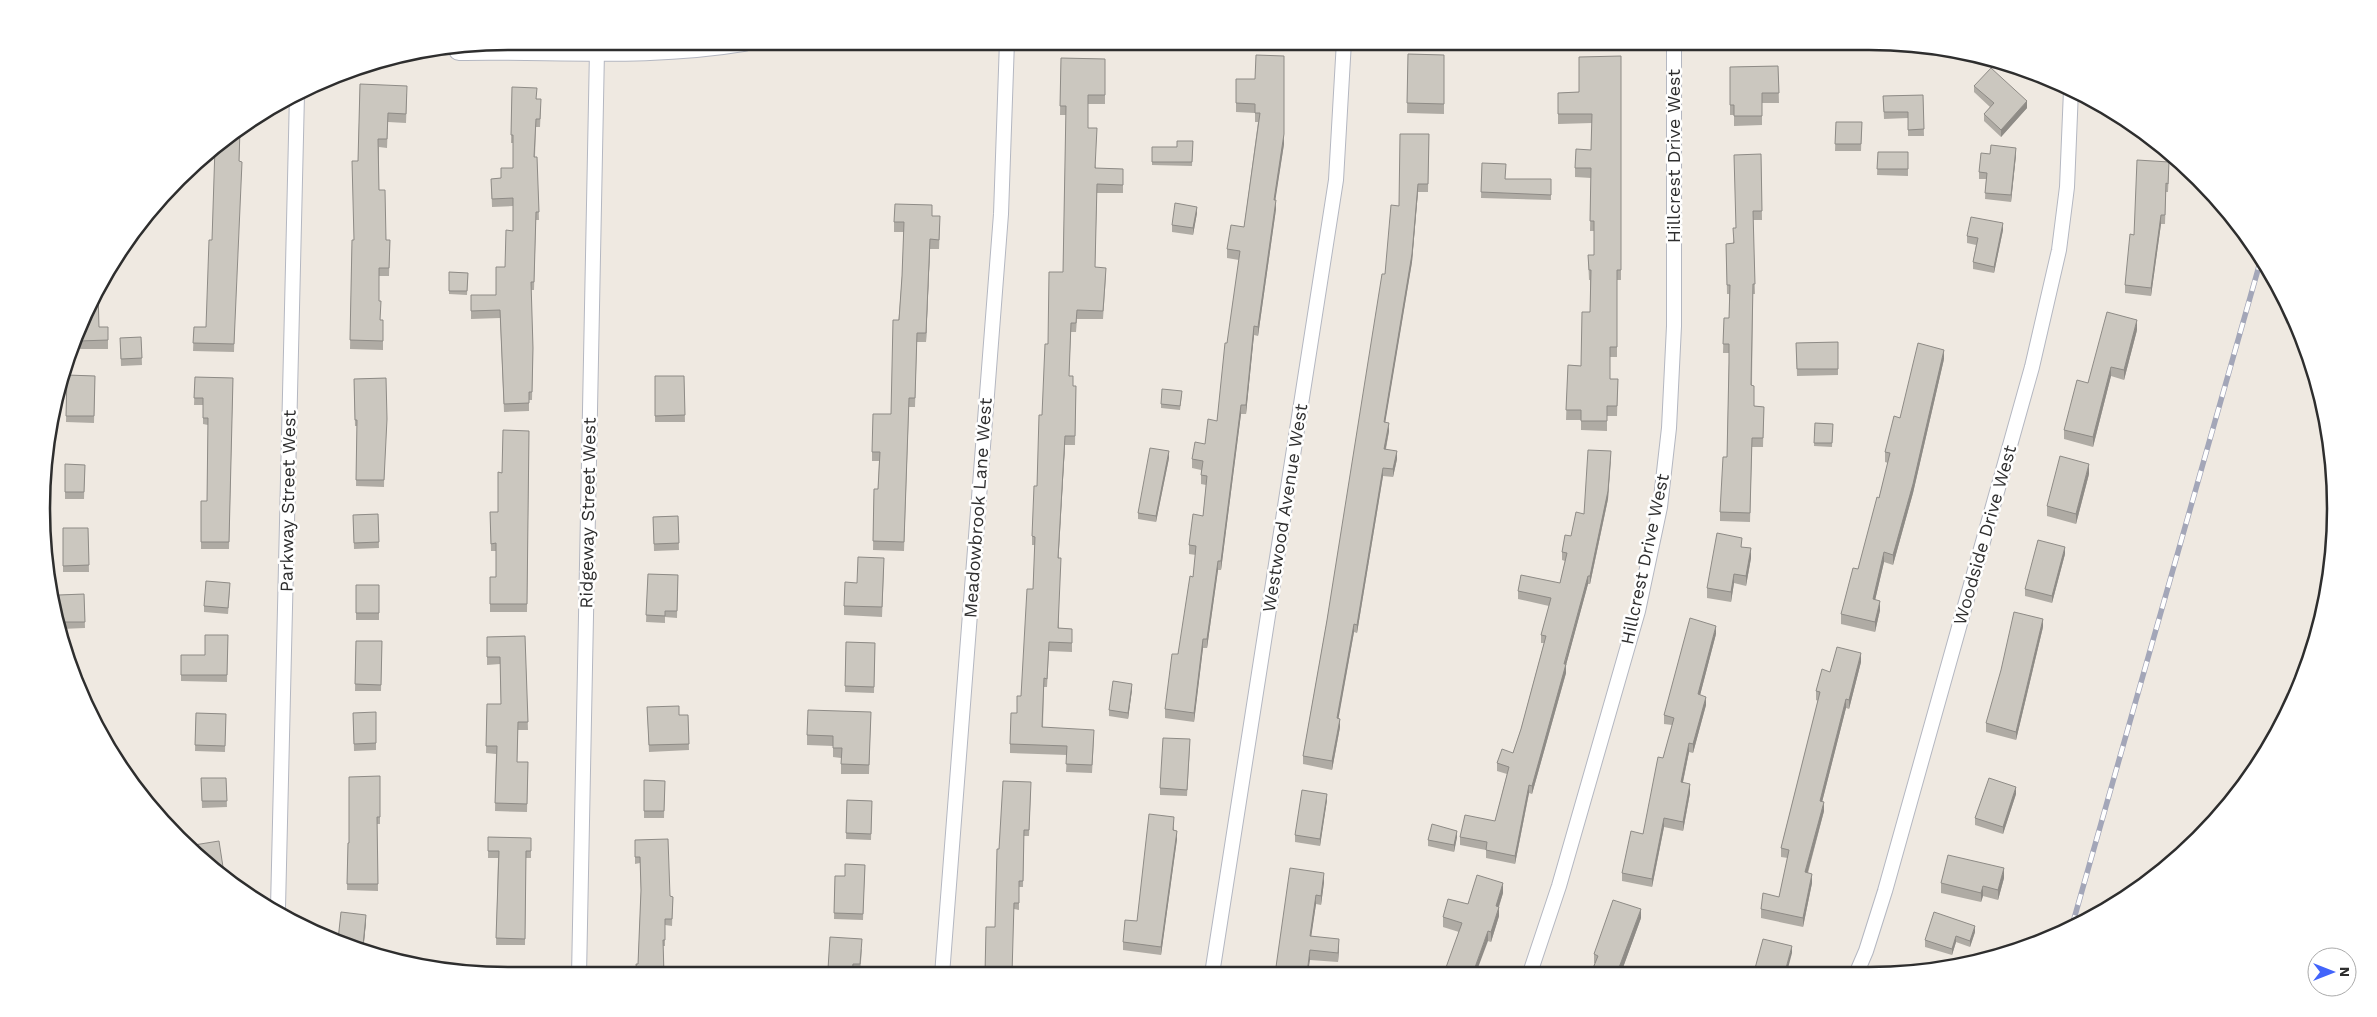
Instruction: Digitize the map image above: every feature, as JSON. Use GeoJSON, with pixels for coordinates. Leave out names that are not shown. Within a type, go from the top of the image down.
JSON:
{"type":"FeatureCollection","features":[{"type":"Feature","properties":{"kind":"street"},"geometry":{"type":"LineString","coordinates":[[597,50],[651,50]]}},
{"type":"Feature","properties":{"kind":"street","name":"Ridgeway Street West"},"geometry":{"type":"LineString","coordinates":[[578,967],[597,50]]}},
{"type":"Feature","properties":{"kind":"street","name":"Meadowbrook Lane West"},"geometry":{"type":"LineString","coordinates":[[943,967],[1001,214],[1007,50]]}},
{"type":"Feature","properties":{"kind":"street","name":"Westwood Avenue West"},"geometry":{"type":"LineString","coordinates":[[1213,967],[1336,180],[1343,50]]}},
{"type":"Feature","properties":{"kind":"street","name":"Hillcrest Drive West"},"geometry":{"type":"LineString","coordinates":[[1532,967],[1559,886],[1638,611],[1660,507],[1669,428],[1674,326],[1674,50]]}},
{"type":"Feature","properties":{"kind":"street","name":"Woodside Drive West"},"geometry":{"type":"LineString","coordinates":[[1859,967],[1888,881],[2032,367],[2059,250],[2070,145],[2071,97]]}},
{"type":"Feature","properties":{"kind":"street","name":"Parkway Street West"},"geometry":{"type":"LineString","coordinates":[[278,905],[297,102]]}},
{"type":"Feature","properties":{"kind":"building"},"geometry":{"type":"Polygon","coordinates":[[[1408,54],[1444,55],[1444,104],[1407,103],[1408,54]]]}},
{"type":"Feature","properties":{"kind":"building"},"geometry":{"type":"Polygon","coordinates":[[[1256,55],[1284,56],[1284,134],[1258,327],[1254,326],[1246,405],[1241,405],[1221,561],[1218,561],[1207,639],[1203,639],[1194,713],[1165,709],[1172,654],[1178,654],[1190,576],[1193,577],[1196,546],[1189,545],[1193,514],[1203,516],[1207,476],[1201,475],[1203,461],[1192,459],[1195,442],[1205,444],[1208,419],[1217,421],[1225,343],[1227,343],[1240,251],[1227,249],[1231,225],[1244,227],[1260,113],[1255,113],[1255,104],[1236,103],[1236,79],[1255,79],[1256,55]]]}},
{"type":"Feature","properties":{"kind":"building"},"geometry":{"type":"Polygon","coordinates":[[[1621,56],[1621,270],[1617,270],[1617,347],[1610,347],[1610,379],[1618,379],[1617,406],[1607,406],[1607,421],[1581,421],[1581,410],[1566,410],[1568,365],[1581,366],[1582,312],[1590,312],[1591,270],[1589,270],[1588,255],[1594,255],[1594,221],[1590,221],[1591,168],[1575,168],[1576,149],[1591,150],[1592,114],[1558,114],[1558,93],[1579,92],[1579,57],[1621,56]]]}},
{"type":"Feature","properties":{"kind":"building"},"geometry":{"type":"Polygon","coordinates":[[[1061,58],[1105,59],[1105,95],[1088,95],[1088,128],[1097,128],[1095,168],[1123,169],[1123,185],[1097,184],[1095,267],[1106,268],[1103,311],[1077,310],[1076,323],[1071,323],[1069,376],[1073,376],[1073,386],[1076,386],[1075,436],[1065,436],[1058,558],[1061,558],[1058,628],[1072,629],[1072,643],[1049,642],[1047,679],[1044,678],[1042,727],[1094,730],[1092,765],[1066,764],[1067,746],[1010,744],[1011,713],[1017,713],[1017,696],[1021,696],[1027,589],[1033,589],[1035,537],[1032,536],[1034,486],[1037,486],[1039,415],[1042,415],[1045,344],[1048,344],[1049,272],[1063,272],[1066,106],[1060,106],[1061,58]]]}},
{"type":"Feature","properties":{"kind":"building"},"geometry":{"type":"Polygon","coordinates":[[[1778,66],[1779,93],[1762,93],[1762,116],[1734,116],[1734,105],[1730,105],[1730,67],[1778,66]]]}},
{"type":"Feature","properties":{"kind":"building"},"geometry":{"type":"Polygon","coordinates":[[[1991,68],[2027,101],[2001,130],[1984,114],[1994,103],[1974,86],[1991,68]]]}},
{"type":"Feature","properties":{"kind":"building"},"geometry":{"type":"Polygon","coordinates":[[[360,84],[407,86],[406,114],[388,113],[387,139],[378,139],[379,190],[385,190],[386,240],[390,240],[389,268],[379,268],[380,320],[383,320],[383,341],[350,340],[352,240],[354,240],[352,161],[358,161],[360,84]]]}},
{"type":"Feature","properties":{"kind":"building"},"geometry":{"type":"Polygon","coordinates":[[[512,87],[537,88],[536,99],[541,99],[540,119],[536,119],[534,157],[537,157],[539,212],[536,212],[534,282],[531,282],[532,392],[529,392],[529,403],[504,404],[500,310],[471,311],[471,295],[496,295],[496,267],[505,267],[506,230],[513,231],[513,198],[492,199],[491,179],[501,178],[501,168],[513,168],[513,135],[511,135],[512,87]]]}},
{"type":"Feature","properties":{"kind":"building"},"geometry":{"type":"Polygon","coordinates":[[[1923,95],[1924,129],[1908,130],[1908,112],[1884,112],[1883,96],[1923,95]]]}},
{"type":"Feature","properties":{"kind":"building"},"geometry":{"type":"Polygon","coordinates":[[[1836,122],[1862,122],[1861,144],[1835,144],[1836,122]]]}},
{"type":"Feature","properties":{"kind":"building"},"geometry":{"type":"Polygon","coordinates":[[[1400,134],[1429,134],[1428,184],[1418,184],[1412,254],[1384,422],[1389,423],[1384,449],[1397,451],[1393,469],[1383,468],[1357,625],[1354,624],[1337,718],[1340,719],[1332,761],[1303,756],[1327,620],[1382,274],[1385,274],[1391,205],[1399,206],[1400,134]]]}},
{"type":"Feature","properties":{"kind":"building"},"geometry":{"type":"Polygon","coordinates":[[[240,137],[239,161],[242,162],[234,344],[193,343],[194,327],[206,327],[209,240],[212,240],[215,157],[240,137]]]}},
{"type":"Feature","properties":{"kind":"building"},"geometry":{"type":"Polygon","coordinates":[[[1177,141],[1193,141],[1192,162],[1152,162],[1152,147],[1177,147],[1177,141]]]}},
{"type":"Feature","properties":{"kind":"building"},"geometry":{"type":"Polygon","coordinates":[[[1991,145],[2016,148],[2011,195],[1985,193],[1987,173],[1979,172],[1981,153],[1990,154],[1991,145]]]}},
{"type":"Feature","properties":{"kind":"building"},"geometry":{"type":"Polygon","coordinates":[[[1878,152],[1908,152],[1908,169],[1877,169],[1878,152]]]}},
{"type":"Feature","properties":{"kind":"building"},"geometry":{"type":"Polygon","coordinates":[[[1761,154],[1762,211],[1753,211],[1755,284],[1753,284],[1751,385],[1754,386],[1754,406],[1764,407],[1763,438],[1752,438],[1750,513],[1720,512],[1723,457],[1727,457],[1729,344],[1723,344],[1724,318],[1729,318],[1730,285],[1727,285],[1726,244],[1734,243],[1733,228],[1736,228],[1734,155],[1761,154]]]}},
{"type":"Feature","properties":{"kind":"building"},"geometry":{"type":"Polygon","coordinates":[[[2137,160],[2169,162],[2165,215],[2161,215],[2151,288],[2125,285],[2130,234],[2134,235],[2137,160]]]}},
{"type":"Feature","properties":{"kind":"building"},"geometry":{"type":"Polygon","coordinates":[[[1482,163],[1506,164],[1505,179],[1551,179],[1551,195],[1481,192],[1482,163]]]}},
{"type":"Feature","properties":{"kind":"building"},"geometry":{"type":"Polygon","coordinates":[[[1175,203],[1197,207],[1193,228],[1172,225],[1175,203]]]}},
{"type":"Feature","properties":{"kind":"building"},"geometry":{"type":"Polygon","coordinates":[[[895,204],[932,205],[932,216],[940,216],[939,240],[930,239],[926,333],[917,333],[915,398],[909,398],[904,542],[873,541],[874,489],[878,489],[880,452],[872,452],[873,414],[891,414],[893,320],[899,320],[902,276],[904,222],[894,222],[895,204]]]}},
{"type":"Feature","properties":{"kind":"building"},"geometry":{"type":"Polygon","coordinates":[[[1971,217],[2003,223],[1994,267],[1973,262],[1978,238],[1967,236],[1971,217]]]}},
{"type":"Feature","properties":{"kind":"building"},"geometry":{"type":"Polygon","coordinates":[[[449,272],[468,273],[467,291],[449,291],[449,272]]]}},
{"type":"Feature","properties":{"kind":"building"},"geometry":{"type":"Polygon","coordinates":[[[98,303],[99,327],[108,327],[108,340],[82,341],[98,303]]]}},
{"type":"Feature","properties":{"kind":"building"},"geometry":{"type":"Polygon","coordinates":[[[2107,312],[2137,320],[2124,370],[2111,367],[2093,437],[2064,430],[2077,380],[2088,383],[2107,312]]]}},
{"type":"Feature","properties":{"kind":"building"},"geometry":{"type":"Polygon","coordinates":[[[141,337],[142,358],[121,359],[120,338],[141,337]]]}},
{"type":"Feature","properties":{"kind":"building"},"geometry":{"type":"Polygon","coordinates":[[[1838,342],[1838,369],[1797,369],[1796,343],[1838,342]]]}},
{"type":"Feature","properties":{"kind":"building"},"geometry":{"type":"Polygon","coordinates":[[[1918,343],[1944,350],[1913,484],[1893,555],[1884,552],[1873,599],[1880,601],[1875,622],[1841,614],[1853,568],[1858,569],[1877,497],[1879,498],[1890,453],[1885,452],[1894,416],[1900,418],[1918,343]]]}},
{"type":"Feature","properties":{"kind":"building"},"geometry":{"type":"Polygon","coordinates":[[[70,375],[95,376],[94,416],[66,416],[67,387],[70,375]]]}},
{"type":"Feature","properties":{"kind":"building"},"geometry":{"type":"Polygon","coordinates":[[[655,376],[684,376],[685,415],[655,416],[655,376]]]}},
{"type":"Feature","properties":{"kind":"building"},"geometry":{"type":"Polygon","coordinates":[[[195,377],[233,378],[229,542],[201,542],[201,501],[207,501],[208,418],[203,418],[203,398],[194,398],[195,377]]]}},
{"type":"Feature","properties":{"kind":"building"},"geometry":{"type":"Polygon","coordinates":[[[386,378],[387,419],[384,480],[356,480],[357,420],[355,420],[354,379],[386,378]]]}},
{"type":"Feature","properties":{"kind":"building"},"geometry":{"type":"Polygon","coordinates":[[[1162,389],[1182,391],[1180,406],[1161,404],[1162,389]]]}},
{"type":"Feature","properties":{"kind":"building"},"geometry":{"type":"Polygon","coordinates":[[[1815,423],[1833,424],[1832,443],[1814,443],[1815,423]]]}},
{"type":"Feature","properties":{"kind":"building"},"geometry":{"type":"Polygon","coordinates":[[[503,430],[529,431],[527,604],[490,604],[490,577],[496,577],[496,543],[491,544],[490,512],[498,512],[498,472],[502,473],[503,430]]]}},
{"type":"Feature","properties":{"kind":"building"},"geometry":{"type":"Polygon","coordinates":[[[1150,448],[1169,451],[1156,516],[1138,513],[1150,448]]]}},
{"type":"Feature","properties":{"kind":"building"},"geometry":{"type":"Polygon","coordinates":[[[1588,450],[1611,451],[1608,491],[1590,576],[1588,576],[1532,786],[1529,785],[1515,856],[1486,850],[1487,842],[1460,837],[1465,815],[1495,821],[1509,767],[1497,763],[1502,749],[1513,753],[1521,729],[1546,636],[1541,635],[1551,598],[1518,591],[1521,575],[1560,583],[1567,553],[1562,552],[1565,535],[1571,536],[1576,512],[1584,514],[1588,450]]]}},
{"type":"Feature","properties":{"kind":"building"},"geometry":{"type":"Polygon","coordinates":[[[2060,456],[2089,464],[2076,514],[2047,506],[2060,456]]]}},
{"type":"Feature","properties":{"kind":"building"},"geometry":{"type":"Polygon","coordinates":[[[65,464],[85,465],[84,492],[65,492],[65,464]]]}},
{"type":"Feature","properties":{"kind":"building"},"geometry":{"type":"Polygon","coordinates":[[[378,514],[379,542],[354,543],[353,515],[378,514]]]}},
{"type":"Feature","properties":{"kind":"building"},"geometry":{"type":"Polygon","coordinates":[[[678,516],[679,543],[654,544],[653,517],[678,516]]]}},
{"type":"Feature","properties":{"kind":"building"},"geometry":{"type":"Polygon","coordinates":[[[63,528],[88,528],[89,565],[63,566],[63,528]]]}},
{"type":"Feature","properties":{"kind":"building"},"geometry":{"type":"Polygon","coordinates":[[[1717,533],[1742,538],[1741,547],[1751,548],[1746,576],[1734,574],[1731,592],[1707,588],[1717,533]]]}},
{"type":"Feature","properties":{"kind":"building"},"geometry":{"type":"Polygon","coordinates":[[[2038,540],[2065,547],[2052,596],[2025,589],[2038,540]]]}},
{"type":"Feature","properties":{"kind":"building"},"geometry":{"type":"Polygon","coordinates":[[[858,557],[884,558],[882,607],[844,606],[845,582],[857,583],[858,557]]]}},
{"type":"Feature","properties":{"kind":"building"},"geometry":{"type":"Polygon","coordinates":[[[648,574],[678,575],[677,611],[665,611],[665,616],[646,615],[648,574]]]}},
{"type":"Feature","properties":{"kind":"building"},"geometry":{"type":"Polygon","coordinates":[[[206,581],[230,583],[228,608],[204,606],[206,581]]]}},
{"type":"Feature","properties":{"kind":"building"},"geometry":{"type":"Polygon","coordinates":[[[356,585],[379,585],[379,613],[356,613],[356,585]]]}},
{"type":"Feature","properties":{"kind":"building"},"geometry":{"type":"Polygon","coordinates":[[[84,594],[85,622],[65,622],[59,595],[84,594]]]}},
{"type":"Feature","properties":{"kind":"building"},"geometry":{"type":"Polygon","coordinates":[[[2014,612],[2043,619],[2016,732],[1986,723],[2001,670],[2014,612]]]}},
{"type":"Feature","properties":{"kind":"building"},"geometry":{"type":"Polygon","coordinates":[[[1690,618],[1716,626],[1698,694],[1706,697],[1693,744],[1689,743],[1681,782],[1690,784],[1683,822],[1664,818],[1652,879],[1622,873],[1631,831],[1643,834],[1658,757],[1663,758],[1674,718],[1664,715],[1690,618]]]}},
{"type":"Feature","properties":{"kind":"building"},"geometry":{"type":"Polygon","coordinates":[[[205,635],[228,635],[227,675],[181,675],[181,655],[205,655],[205,635]]]}},
{"type":"Feature","properties":{"kind":"building"},"geometry":{"type":"Polygon","coordinates":[[[525,636],[528,722],[518,722],[517,762],[528,762],[527,804],[495,803],[497,746],[486,746],[487,704],[501,704],[500,657],[487,657],[487,637],[525,636]]]}},
{"type":"Feature","properties":{"kind":"building"},"geometry":{"type":"Polygon","coordinates":[[[356,641],[382,641],[381,685],[355,684],[356,641]]]}},
{"type":"Feature","properties":{"kind":"building"},"geometry":{"type":"Polygon","coordinates":[[[846,642],[875,643],[874,687],[845,686],[846,642]]]}},
{"type":"Feature","properties":{"kind":"building"},"geometry":{"type":"Polygon","coordinates":[[[1837,647],[1861,653],[1849,700],[1846,699],[1820,801],[1824,802],[1805,872],[1812,874],[1803,918],[1761,909],[1763,893],[1779,897],[1789,850],[1781,848],[1820,692],[1816,691],[1822,669],[1830,672],[1837,647]]]}},
{"type":"Feature","properties":{"kind":"building"},"geometry":{"type":"Polygon","coordinates":[[[1113,681],[1132,684],[1128,713],[1109,710],[1113,681]]]}},
{"type":"Feature","properties":{"kind":"building"},"geometry":{"type":"Polygon","coordinates":[[[679,706],[679,715],[688,715],[689,744],[649,745],[647,707],[679,706]]]}},
{"type":"Feature","properties":{"kind":"building"},"geometry":{"type":"Polygon","coordinates":[[[808,710],[871,712],[869,765],[841,764],[842,748],[833,748],[833,736],[807,735],[808,710]]]}},
{"type":"Feature","properties":{"kind":"building"},"geometry":{"type":"Polygon","coordinates":[[[376,712],[376,743],[354,744],[353,713],[376,712]]]}},
{"type":"Feature","properties":{"kind":"building"},"geometry":{"type":"Polygon","coordinates":[[[196,713],[226,714],[225,746],[195,745],[196,713]]]}},
{"type":"Feature","properties":{"kind":"building"},"geometry":{"type":"Polygon","coordinates":[[[1163,738],[1190,739],[1187,790],[1160,788],[1163,738]]]}},
{"type":"Feature","properties":{"kind":"building"},"geometry":{"type":"Polygon","coordinates":[[[380,776],[380,817],[377,817],[378,884],[347,884],[349,777],[380,776]]]}},
{"type":"Feature","properties":{"kind":"building"},"geometry":{"type":"Polygon","coordinates":[[[201,778],[226,778],[227,801],[202,801],[201,778]]]}},
{"type":"Feature","properties":{"kind":"building"},"geometry":{"type":"Polygon","coordinates":[[[1989,778],[2016,787],[2003,827],[1975,818],[1989,778]]]}},
{"type":"Feature","properties":{"kind":"building"},"geometry":{"type":"Polygon","coordinates":[[[644,780],[665,781],[664,811],[644,811],[644,780]]]}},
{"type":"Feature","properties":{"kind":"building"},"geometry":{"type":"Polygon","coordinates":[[[1003,781],[1031,782],[1029,830],[1024,830],[1023,881],[1019,881],[1019,903],[1014,903],[1012,967],[985,967],[986,927],[995,927],[997,849],[999,849],[1003,781]]]}},
{"type":"Feature","properties":{"kind":"building"},"geometry":{"type":"Polygon","coordinates":[[[1302,790],[1327,794],[1320,839],[1295,835],[1302,790]]]}},
{"type":"Feature","properties":{"kind":"building"},"geometry":{"type":"Polygon","coordinates":[[[847,800],[872,801],[871,834],[846,833],[847,800]]]}},
{"type":"Feature","properties":{"kind":"building"},"geometry":{"type":"Polygon","coordinates":[[[1149,814],[1174,817],[1173,830],[1177,831],[1161,947],[1123,942],[1125,920],[1137,921],[1149,814]]]}},
{"type":"Feature","properties":{"kind":"building"},"geometry":{"type":"Polygon","coordinates":[[[1432,824],[1457,831],[1454,845],[1428,840],[1432,824]]]}},
{"type":"Feature","properties":{"kind":"building"},"geometry":{"type":"Polygon","coordinates":[[[488,837],[531,838],[531,851],[526,851],[525,939],[496,938],[499,851],[488,851],[488,837]]]}},
{"type":"Feature","properties":{"kind":"building"},"geometry":{"type":"Polygon","coordinates":[[[668,839],[670,896],[673,897],[672,919],[665,919],[664,967],[636,967],[636,964],[638,964],[641,890],[640,857],[635,857],[635,840],[668,839]]]}},
{"type":"Feature","properties":{"kind":"building"},"geometry":{"type":"Polygon","coordinates":[[[219,841],[223,867],[206,853],[197,845],[219,841]]]}},
{"type":"Feature","properties":{"kind":"building"},"geometry":{"type":"Polygon","coordinates":[[[1948,855],[2004,868],[1998,890],[1983,886],[1981,893],[1941,883],[1948,855]]]}},
{"type":"Feature","properties":{"kind":"building"},"geometry":{"type":"Polygon","coordinates":[[[845,864],[865,865],[863,914],[834,913],[835,876],[845,876],[845,864]]]}},
{"type":"Feature","properties":{"kind":"building"},"geometry":{"type":"Polygon","coordinates":[[[1290,868],[1324,873],[1321,896],[1316,895],[1310,936],[1339,939],[1338,953],[1310,950],[1308,967],[1276,967],[1290,868]]]}},
{"type":"Feature","properties":{"kind":"building"},"geometry":{"type":"Polygon","coordinates":[[[1477,875],[1503,883],[1496,906],[1499,907],[1491,932],[1488,931],[1475,967],[1446,967],[1462,923],[1443,917],[1448,899],[1468,904],[1477,875]]]}},
{"type":"Feature","properties":{"kind":"building"},"geometry":{"type":"Polygon","coordinates":[[[1613,900],[1641,909],[1619,967],[1593,967],[1598,956],[1594,954],[1613,900]]]}},
{"type":"Feature","properties":{"kind":"building"},"geometry":{"type":"Polygon","coordinates":[[[341,912],[366,915],[363,944],[339,934],[341,912]]]}},
{"type":"Feature","properties":{"kind":"building"},"geometry":{"type":"Polygon","coordinates":[[[1934,912],[1975,926],[1970,941],[1956,936],[1952,949],[1925,940],[1934,912]]]}},
{"type":"Feature","properties":{"kind":"building"},"geometry":{"type":"Polygon","coordinates":[[[830,937],[862,939],[860,964],[853,964],[853,967],[828,967],[830,937]]]}},
{"type":"Feature","properties":{"kind":"building"},"geometry":{"type":"Polygon","coordinates":[[[1763,939],[1792,946],[1786,967],[1755,967],[1763,939]]]}},
{"type":"Feature","properties":{"kind":"railway"},"geometry":{"type":"LineString","coordinates":[[2074,918],[2259,267]]}}]}
